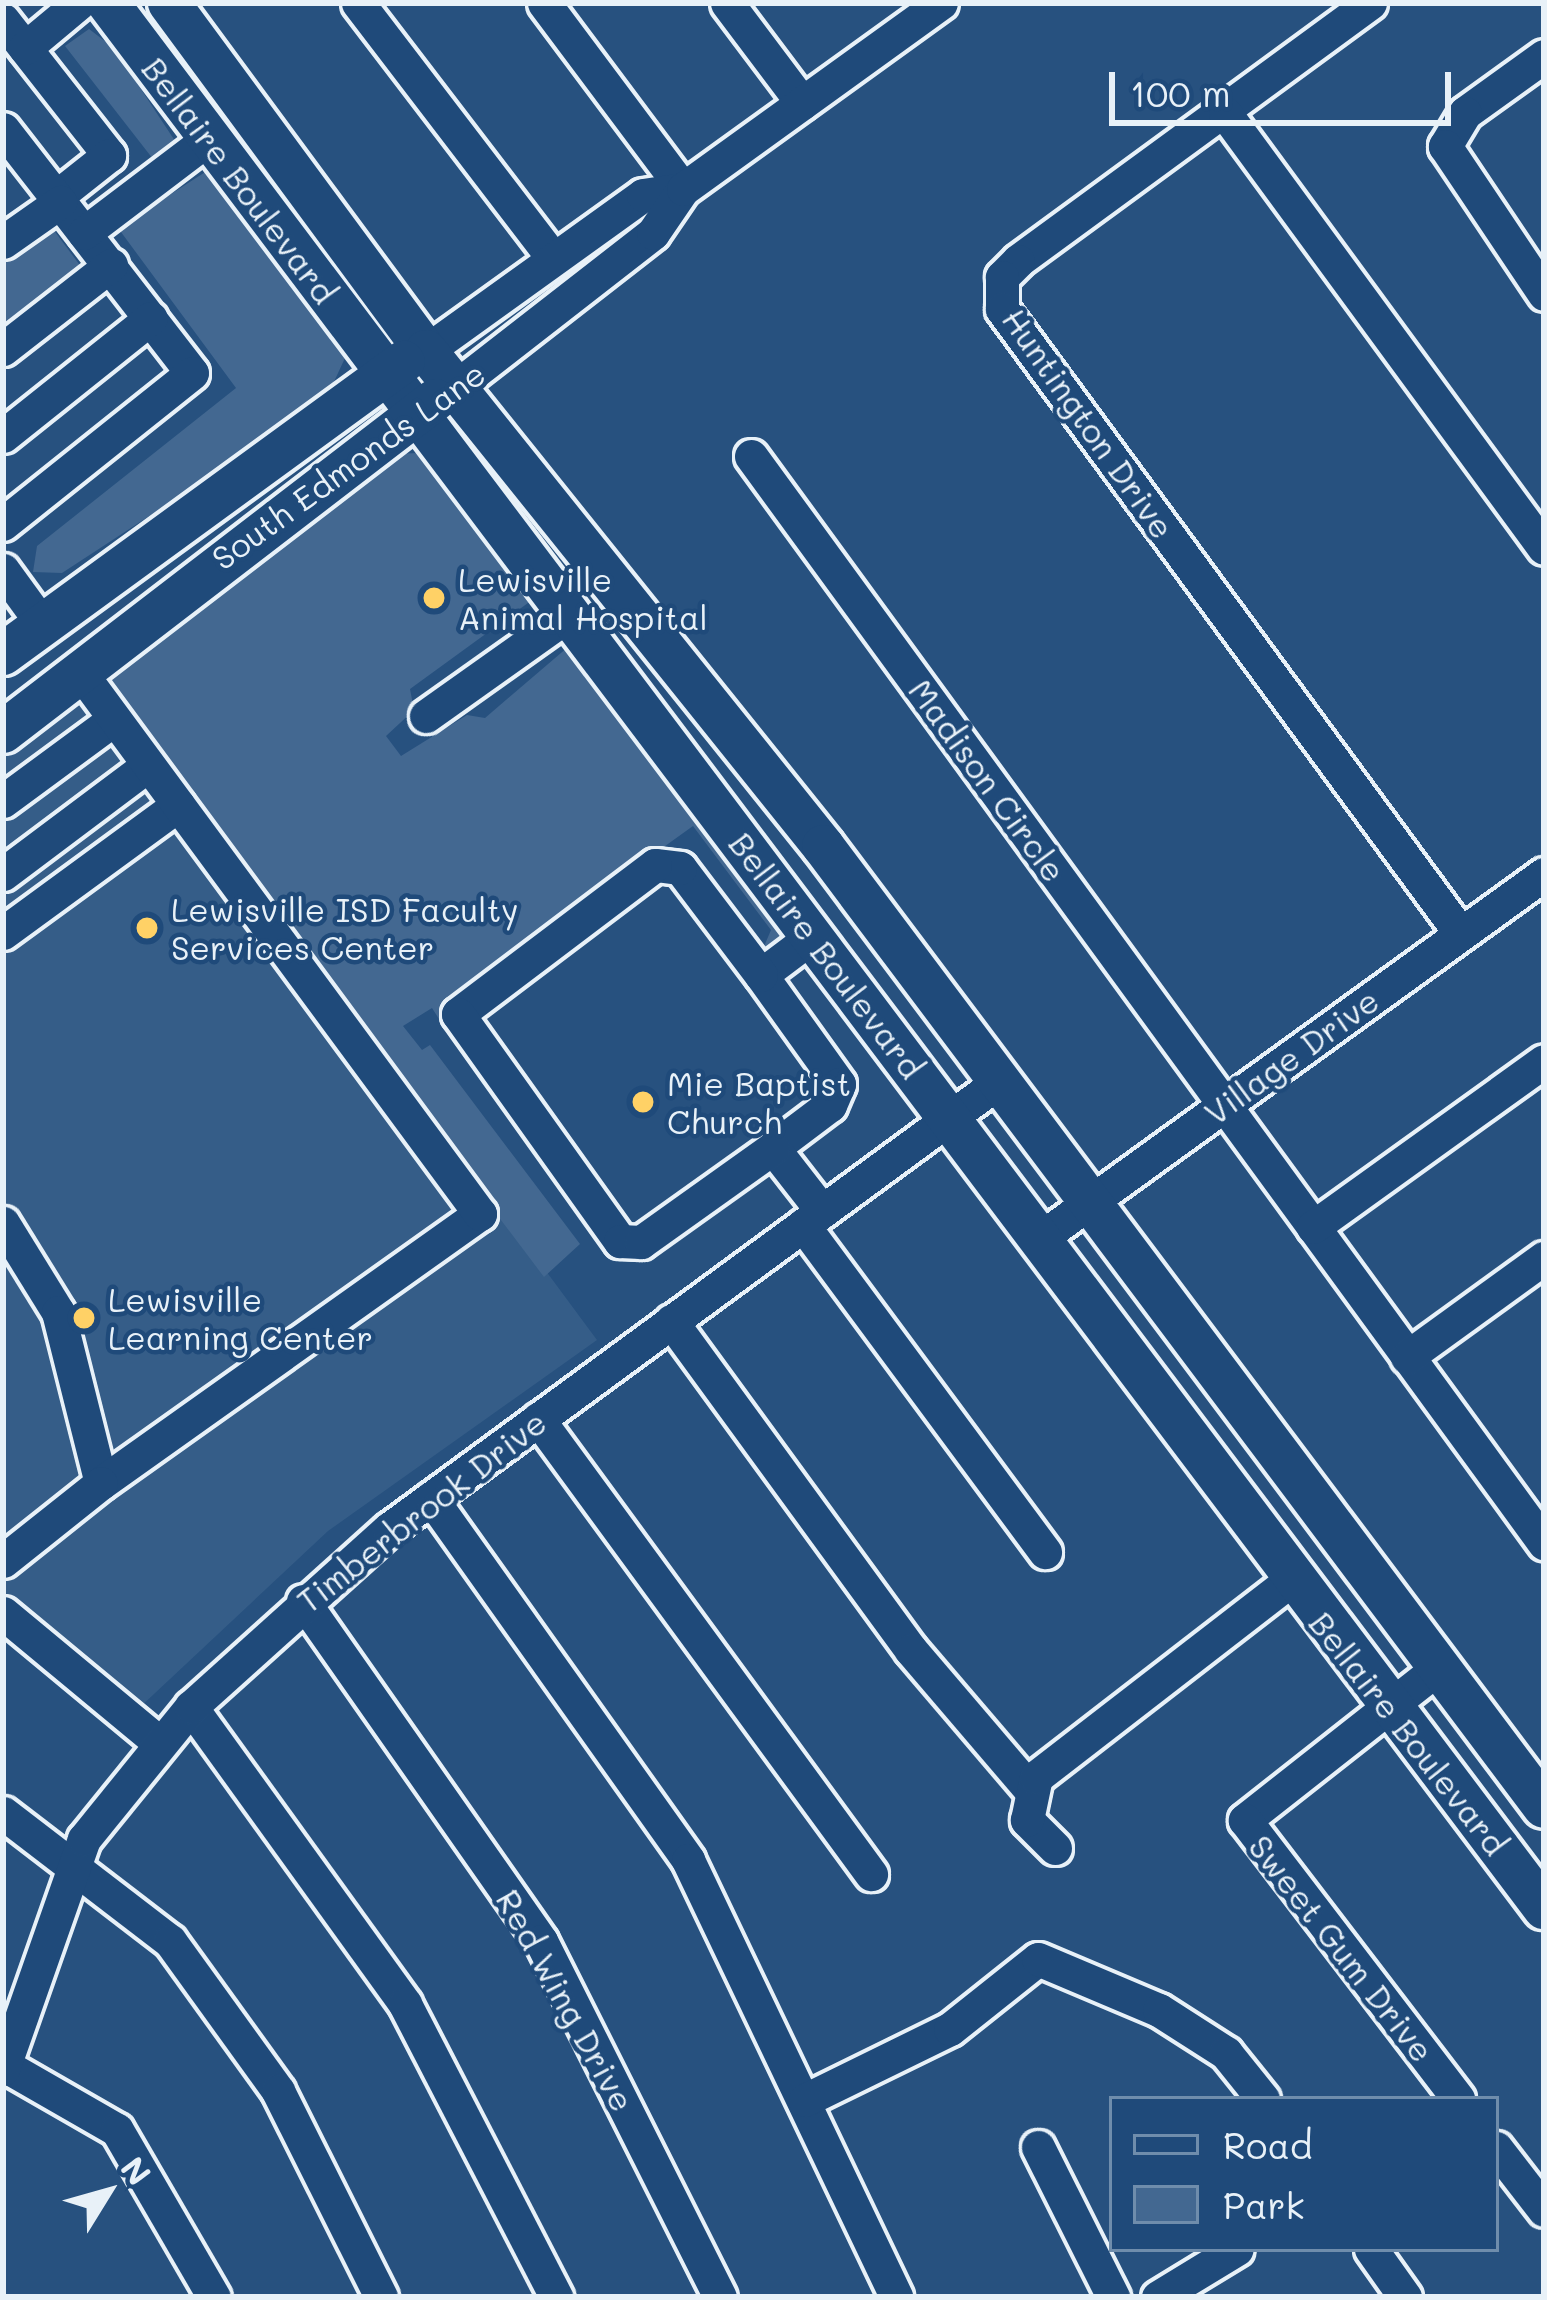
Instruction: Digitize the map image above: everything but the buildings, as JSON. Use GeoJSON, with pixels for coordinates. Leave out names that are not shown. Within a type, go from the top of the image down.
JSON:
{"type":"FeatureCollection","features":[{"type":"Feature","properties":{"kind":"main road","name":"Bellaire Boulevard"},"geometry":{"type":"LineString","coordinates":[[108,3],[413,414],[572,613],[814,935],[1291,1580],[1544,1908]]}},
{"type":"Feature","properties":{"kind":"main road","name":"Bellaire Boulevard"},"geometry":{"type":"LineString","coordinates":[[169,3],[454,388],[823,846],[1085,1204],[1544,1807]]}},
{"type":"Feature","properties":{"kind":"main road","name":"South Edmonds Lane"},"geometry":{"type":"LineString","coordinates":[[3,654],[383,373],[426,351]]}},
{"type":"Feature","properties":{"kind":"main road","name":"South Edmonds Lane"},"geometry":{"type":"LineString","coordinates":[[3,732],[413,414],[454,388]]}},
{"type":"Feature","properties":{"kind":"main road"},"geometry":{"type":"LineString","coordinates":[[43,625],[81,674]]}},
{"type":"Feature","properties":{"kind":"street"},"geometry":{"type":"LineString","coordinates":[[3,242],[109,154],[14,44],[80,3]]}},
{"type":"Feature","properties":{"kind":"street"},"geometry":{"type":"LineString","coordinates":[[358,3],[552,257]]}},
{"type":"Feature","properties":{"kind":"street"},"geometry":{"type":"LineString","coordinates":[[544,3],[683,189]]}},
{"type":"Feature","properties":{"kind":"street"},"geometry":{"type":"LineString","coordinates":[[727,3],[802,104]]}},
{"type":"Feature","properties":{"kind":"street","name":"Huntington Drive"},"geometry":{"type":"LineString","coordinates":[[1370,3],[1018,261],[1002,278],[1002,309],[1461,934]]}},
{"type":"Feature","properties":{"kind":"street","name":"South Edmonds Lane"},"geometry":{"type":"LineString","coordinates":[[454,388],[652,232],[683,189],[802,104],[921,9]]}},
{"type":"Feature","properties":{"kind":"street"},"geometry":{"type":"LineString","coordinates":[[1544,56],[1465,113],[1444,146],[1544,294]]}},
{"type":"Feature","properties":{"kind":"street"},"geometry":{"type":"LineString","coordinates":[[1225,113],[1544,548]]}},
{"type":"Feature","properties":{"kind":"street"},"geometry":{"type":"LineString","coordinates":[[3,129],[192,373],[3,524]]}},
{"type":"Feature","properties":{"kind":"street"},"geometry":{"type":"LineString","coordinates":[[84,233],[209,138]]}},
{"type":"Feature","properties":{"kind":"street","name":"South Edmonds Lane"},"geometry":{"type":"LineString","coordinates":[[426,351],[644,195],[683,189]]}},
{"type":"Feature","properties":{"kind":"street"},"geometry":{"type":"LineString","coordinates":[[3,349],[111,265]]}},
{"type":"Feature","properties":{"kind":"street"},"geometry":{"type":"LineString","coordinates":[[3,436],[151,318]]}},
{"type":"Feature","properties":{"kind":"street","name":"Madison Circle"},"geometry":{"type":"LineString","coordinates":[[751,456],[1544,1543]]}},
{"type":"Feature","properties":{"kind":"street"},"geometry":{"type":"LineString","coordinates":[[3,570],[43,625]]}},
{"type":"Feature","properties":{"kind":"street"},"geometry":{"type":"LineString","coordinates":[[426,716],[572,613]]}},
{"type":"Feature","properties":{"kind":"street"},"geometry":{"type":"LineString","coordinates":[[3,1562],[101,1483],[480,1214],[81,674]]}},
{"type":"Feature","properties":{"kind":"street"},"geometry":{"type":"LineString","coordinates":[[3,801],[113,720]]}},
{"type":"Feature","properties":{"kind":"street"},"geometry":{"type":"LineString","coordinates":[[3,874],[148,765]]}},
{"type":"Feature","properties":{"kind":"street"},"geometry":{"type":"LineString","coordinates":[[3,933],[178,805]]}},
{"type":"Feature","properties":{"kind":"street"},"geometry":{"type":"LineString","coordinates":[[656,865],[689,878],[761,975],[840,1095],[641,1242],[620,1241],[458,1014],[656,865]]}},
{"type":"Feature","properties":{"kind":"street","name":"Village Drive"},"geometry":{"type":"LineString","coordinates":[[1039,1239],[1544,874]]}},
{"type":"Feature","properties":{"kind":"street"},"geometry":{"type":"LineString","coordinates":[[761,975],[814,935]]}},
{"type":"Feature","properties":{"kind":"street"},"geometry":{"type":"LineString","coordinates":[[1313,1227],[1544,1061]]}},
{"type":"Feature","properties":{"kind":"street","name":"Timberbrook Drive"},"geometry":{"type":"LineString","coordinates":[[4,2067],[14,1994],[70,1866],[158,1742],[190,1707],[303,1600],[431,1498],[997,1083]]}},
{"type":"Feature","properties":{"kind":"street"},"geometry":{"type":"LineString","coordinates":[[773,1148],[813,1218],[1046,1552]]}},
{"type":"Feature","properties":{"kind":"street"},"geometry":{"type":"LineString","coordinates":[[3,1223],[58,1312],[101,1483]]}},
{"type":"Feature","properties":{"kind":"street"},"geometry":{"type":"LineString","coordinates":[[1407,1357],[1544,1258]]}},
{"type":"Feature","properties":{"kind":"street"},"geometry":{"type":"LineString","coordinates":[[671,1322],[910,1650],[1029,1788],[1027,1820],[1054,1848]]}},
{"type":"Feature","properties":{"kind":"street"},"geometry":{"type":"LineString","coordinates":[[538,1419],[871,1874]]}},
{"type":"Feature","properties":{"kind":"street"},"geometry":{"type":"LineString","coordinates":[[431,1498],[688,1860],[896,2297]]}},
{"type":"Feature","properties":{"kind":"street"},"geometry":{"type":"LineString","coordinates":[[1029,1788],[1291,1580]]}},
{"type":"Feature","properties":{"kind":"street","name":"Red Wing Drive"},"geometry":{"type":"LineString","coordinates":[[303,1600],[541,1941],[720,2297]]}},
{"type":"Feature","properties":{"kind":"street"},"geometry":{"type":"LineString","coordinates":[[3,1613],[158,1742]]}},
{"type":"Feature","properties":{"kind":"street","name":"Sweet Gum Drive"},"geometry":{"type":"LineString","coordinates":[[1438,1668],[1245,1820],[1443,2094]]}},
{"type":"Feature","properties":{"kind":"street"},"geometry":{"type":"LineString","coordinates":[[190,1707],[405,2004],[556,2297]]}},
{"type":"Feature","properties":{"kind":"street"},"geometry":{"type":"LineString","coordinates":[[3,1813],[139,1912],[197,1978],[278,2091],[381,2297]]}},
{"type":"Feature","properties":{"kind":"street"},"geometry":{"type":"LineString","coordinates":[[806,2100],[950,2029],[1038,1959],[1159,2010],[1226,2053],[1261,2096]]}},
{"type":"Feature","properties":{"kind":"street"},"geometry":{"type":"LineString","coordinates":[[4,2067],[117,2130],[214,2297]]}},
{"type":"Feature","properties":{"kind":"street"},"geometry":{"type":"LineString","coordinates":[[1038,2147],[1113,2297]]}},
{"type":"Feature","properties":{"kind":"street"},"geometry":{"type":"LineString","coordinates":[[1499,2152],[1544,2210]]}},
{"type":"Feature","properties":{"kind":"street"},"geometry":{"type":"LineString","coordinates":[[1158,2297],[1232,2252]]}},
{"type":"Feature","properties":{"kind":"street"},"geometry":{"type":"LineString","coordinates":[[1373,2252],[1406,2297]]}},
{"type":"Feature","properties":{"kind":"shaded area","name":"Lewisville ISD Faculty Services Center"},"geometry":{"type":"Polygon","coordinates":[[[105,675],[597,1340],[328,1531],[138,1709],[3,1598],[3,750],[105,675]]]}},
{"type":"Feature","properties":{"kind":"green space"},"geometry":{"type":"Polygon","coordinates":[[[89,29],[114,48],[175,141],[173,152],[82,216],[153,159],[65,46],[89,29]]]}},
{"type":"Feature","properties":{"kind":"green space"},"geometry":{"type":"Polygon","coordinates":[[[210,169],[345,358],[332,386],[238,458],[62,573],[33,572],[37,546],[236,388],[118,228],[210,169]]]}},
{"type":"Feature","properties":{"kind":"green space"},"geometry":{"type":"Polygon","coordinates":[[[47,221],[82,268],[3,336],[3,257],[47,221]]]}},
{"type":"Feature","properties":{"kind":"green space"},"geometry":{"type":"Polygon","coordinates":[[[420,453],[539,595],[410,689],[414,710],[386,736],[401,756],[467,715],[485,718],[575,641],[789,937],[762,951],[771,930],[693,826],[442,1006],[446,1030],[432,1008],[403,1026],[422,1050],[430,1045],[580,1244],[544,1277],[89,675],[389,454],[420,453]]]}},
{"type":"Feature","properties":{"kind":"place","name":"Lewisville Animal Hospital"},"geometry":{"type":"Point","coordinates":[434,598]}},
{"type":"Feature","properties":{"kind":"place","name":"Lewisville ISD Faculty Services Center"},"geometry":{"type":"Point","coordinates":[147,928]}},
{"type":"Feature","properties":{"kind":"place","name":"Mie Baptist Church"},"geometry":{"type":"Point","coordinates":[643,1102]}},
{"type":"Feature","properties":{"kind":"place","name":"Lewisville Learning Center"},"geometry":{"type":"Point","coordinates":[84,1318]}}]}
